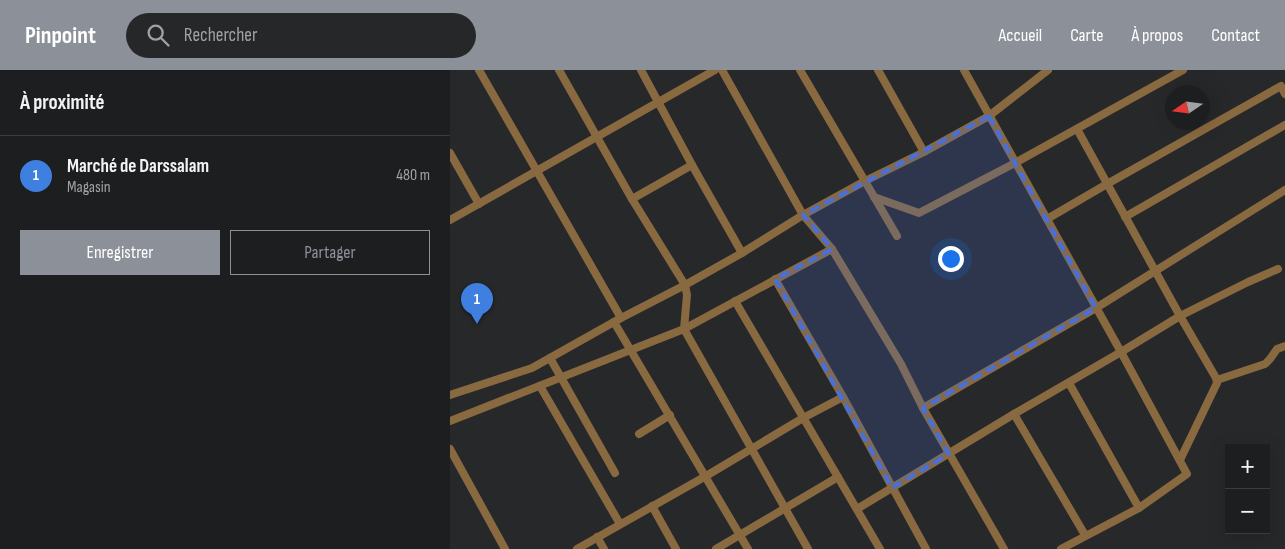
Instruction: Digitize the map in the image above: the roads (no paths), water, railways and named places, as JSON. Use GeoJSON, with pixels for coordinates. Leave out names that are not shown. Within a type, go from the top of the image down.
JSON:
{"type":"FeatureCollection","features":[{"type":"Feature","properties":{"kind":"street"},"geometry":{"type":"LineString","coordinates":[[479,70],[537,171],[618,320],[630,349],[748,549]]}},
{"type":"Feature","properties":{"kind":"street"},"geometry":{"type":"LineString","coordinates":[[559,70],[632,198],[685,285],[684,329],[808,549]]}},
{"type":"Feature","properties":{"kind":"street"},"geometry":{"type":"LineString","coordinates":[[641,70],[742,253]]}},
{"type":"Feature","properties":{"kind":"street"},"geometry":{"type":"LineString","coordinates":[[450,220],[715,70]]}},
{"type":"Feature","properties":{"kind":"street"},"geometry":{"type":"LineString","coordinates":[[722,70],[803,215],[832,249],[901,364],[923,408],[1004,549]]}},
{"type":"Feature","properties":{"kind":"street"},"geometry":{"type":"LineString","coordinates":[[800,70],[897,236]]}},
{"type":"Feature","properties":{"kind":"street"},"geometry":{"type":"LineString","coordinates":[[878,70],[924,152]]}},
{"type":"Feature","properties":{"kind":"street"},"geometry":{"type":"LineString","coordinates":[[964,70],[1188,474],[1139,508],[1061,549]]}},
{"type":"Feature","properties":{"kind":"street"},"geometry":{"type":"LineString","coordinates":[[450,395],[532,368],[685,285],[742,253],[803,215],[989,116],[1048,70]]}},
{"type":"Feature","properties":{"kind":"street"},"geometry":{"type":"LineString","coordinates":[[874,197],[919,213],[1015,163],[1183,70]]}},
{"type":"Feature","properties":{"kind":"street"},"geometry":{"type":"LineString","coordinates":[[1047,219],[1281,86],[1285,94]]}},
{"type":"Feature","properties":{"kind":"street"},"geometry":{"type":"LineString","coordinates":[[1125,217],[1285,125]]}},
{"type":"Feature","properties":{"kind":"street"},"geometry":{"type":"LineString","coordinates":[[1077,129],[1218,383],[1180,460]]}},
{"type":"Feature","properties":{"kind":"street"},"geometry":{"type":"LineString","coordinates":[[450,152],[479,204]]}},
{"type":"Feature","properties":{"kind":"street"},"geometry":{"type":"LineString","coordinates":[[632,198],[692,164]]}},
{"type":"Feature","properties":{"kind":"street"},"geometry":{"type":"LineString","coordinates":[[923,408],[1096,308],[1285,190]]}},
{"type":"Feature","properties":{"kind":"street"},"geometry":{"type":"LineString","coordinates":[[450,421],[684,329],[832,249]]}},
{"type":"Feature","properties":{"kind":"street"},"geometry":{"type":"LineString","coordinates":[[857,509],[1180,316],[1278,269]]}},
{"type":"Feature","properties":{"kind":"street"},"geometry":{"type":"LineString","coordinates":[[775,279],[926,549]]}},
{"type":"Feature","properties":{"kind":"street"},"geometry":{"type":"LineString","coordinates":[[735,301],[880,549]]}},
{"type":"Feature","properties":{"kind":"street"},"geometry":{"type":"LineString","coordinates":[[1217,380],[1265,364],[1277,349],[1285,346]]}},
{"type":"Feature","properties":{"kind":"street"},"geometry":{"type":"LineString","coordinates":[[550,358],[615,473]]}},
{"type":"Feature","properties":{"kind":"street"},"geometry":{"type":"LineString","coordinates":[[1069,383],[1139,508]]}},
{"type":"Feature","properties":{"kind":"street"},"geometry":{"type":"LineString","coordinates":[[540,386],[620,524]]}},
{"type":"Feature","properties":{"kind":"street"},"geometry":{"type":"LineString","coordinates":[[577,549],[842,397]]}},
{"type":"Feature","properties":{"kind":"street"},"geometry":{"type":"LineString","coordinates":[[1014,414],[1085,536]]}},
{"type":"Feature","properties":{"kind":"street"},"geometry":{"type":"LineString","coordinates":[[639,434],[670,415]]}},
{"type":"Feature","properties":{"kind":"street"},"geometry":{"type":"LineString","coordinates":[[450,449],[506,549]]}},
{"type":"Feature","properties":{"kind":"street"},"geometry":{"type":"LineString","coordinates":[[716,549],[838,477]]}},
{"type":"Feature","properties":{"kind":"street"},"geometry":{"type":"LineString","coordinates":[[652,506],[676,549]]}},
{"type":"Feature","properties":{"kind":"street"},"geometry":{"type":"LineString","coordinates":[[597,537],[604,549]]}},
{"type":"Feature","properties":{"kind":"street"},"geometry":{"type":"LineString","coordinates":[[917,549],[920,538]]}},
{"type":"Feature","properties":{"kind":"place","name":"Marché de Darssalam"},"geometry":{"type":"Point","coordinates":[477,324]}}]}
